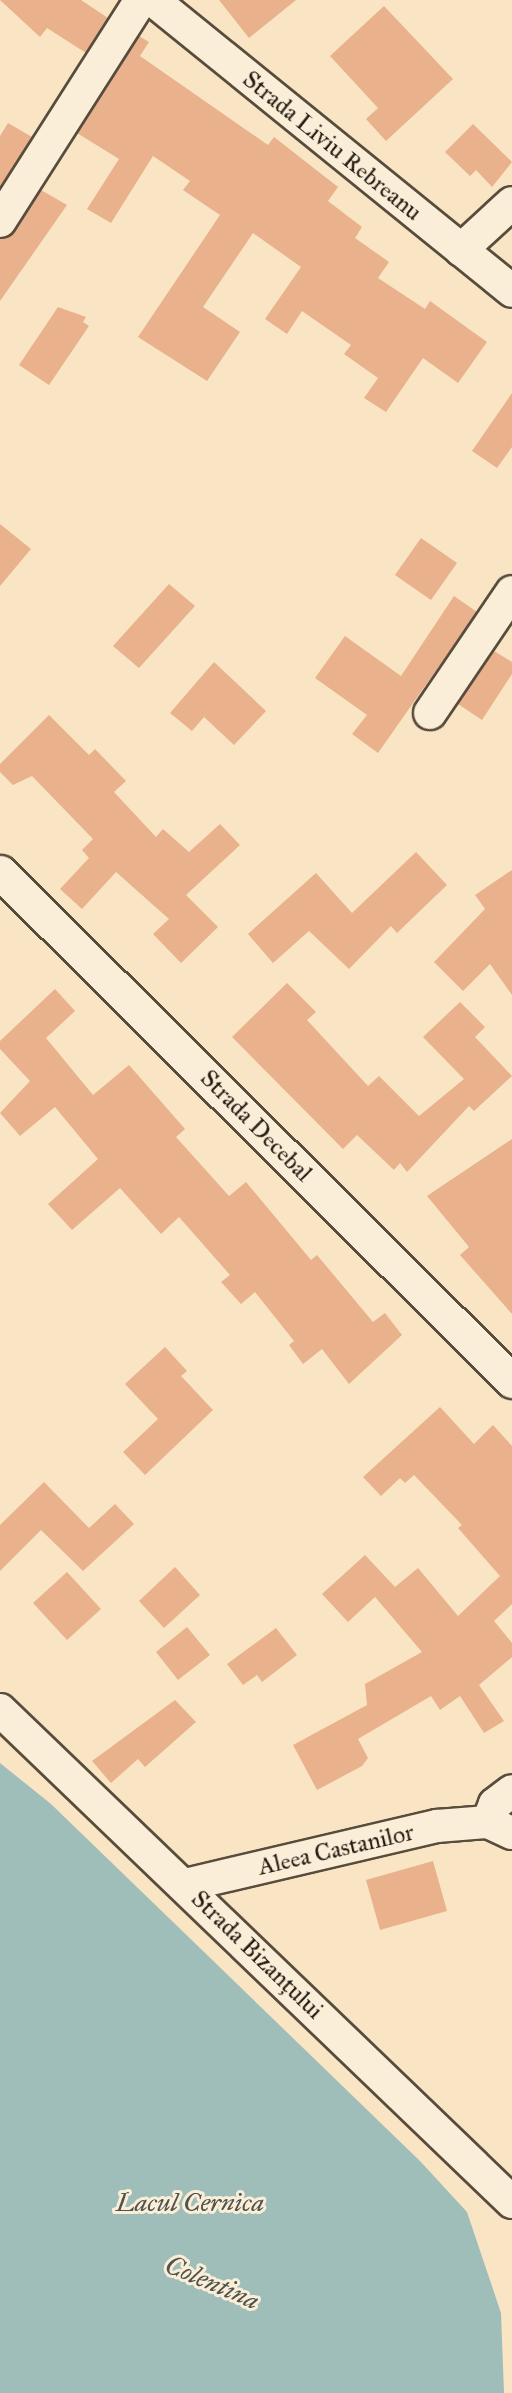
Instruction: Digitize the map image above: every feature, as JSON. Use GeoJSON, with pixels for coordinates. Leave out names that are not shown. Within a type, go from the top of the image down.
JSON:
{"type":"FeatureCollection","features":[{"type":"Feature","properties":{"kind":"main road","name":"Strada Decebal"},"geometry":{"type":"LineString","coordinates":[[0,872],[512,1381]]}},
{"type":"Feature","properties":{"kind":"street"},"geometry":{"type":"LineString","coordinates":[[0,221],[141,0]]}},
{"type":"Feature","properties":{"kind":"street","name":"Strada Liviu Rebreanu"},"geometry":{"type":"LineString","coordinates":[[153,0],[512,291]]}},
{"type":"Feature","properties":{"kind":"street"},"geometry":{"type":"LineString","coordinates":[[461,250],[512,203]]}},
{"type":"Feature","properties":{"kind":"street"},"geometry":{"type":"LineString","coordinates":[[430,714],[512,592]]}},
{"type":"Feature","properties":{"kind":"street","name":"Strada Bizanțului"},"geometry":{"type":"LineString","coordinates":[[0,1710],[185,1885],[512,2202]]}},
{"type":"Feature","properties":{"kind":"street"},"geometry":{"type":"LineString","coordinates":[[500,1827],[495,1804],[512,1791]]}},
{"type":"Feature","properties":{"kind":"street","name":"Aleea Castanilor"},"geometry":{"type":"LineString","coordinates":[[185,1885],[437,1826],[500,1827]]}},
{"type":"Feature","properties":{"kind":"water","name":"Lacul Cernica"},"geometry":{"type":"Polygon","coordinates":[[[0,1763],[51,1804],[420,2161],[467,2212],[501,2313],[504,2393],[0,2393],[0,1763]]]}},
{"type":"Feature","properties":{"kind":"building"},"geometry":{"type":"Polygon","coordinates":[[[0,0],[81,0],[108,18],[86,53],[47,28],[40,37],[0,0]]]}},
{"type":"Feature","properties":{"kind":"building"},"geometry":{"type":"Polygon","coordinates":[[[219,0],[296,0],[249,38],[219,0]]]}},
{"type":"Feature","properties":{"kind":"building"},"geometry":{"type":"Polygon","coordinates":[[[384,6],[453,79],[386,141],[366,119],[378,108],[330,56],[384,6]]]}},
{"type":"Feature","properties":{"kind":"building"},"geometry":{"type":"Polygon","coordinates":[[[139,36],[149,42],[140,56],[268,145],[274,137],[338,187],[328,201],[362,227],[355,238],[389,262],[378,278],[425,309],[430,301],[487,342],[458,383],[423,358],[386,412],[364,398],[378,378],[344,354],[351,345],[302,311],[287,334],[265,319],[301,267],[253,233],[203,307],[240,332],[207,381],[138,337],[220,215],[183,190],[190,181],[153,156],[111,223],[87,209],[119,159],[77,133],[139,36]]]}},
{"type":"Feature","properties":{"kind":"building"},"geometry":{"type":"Polygon","coordinates":[[[8,123],[32,137],[0,188],[0,136],[8,123]]]}},
{"type":"Feature","properties":{"kind":"building"},"geometry":{"type":"Polygon","coordinates":[[[473,124],[512,162],[492,187],[476,170],[470,176],[445,152],[473,124]]]}},
{"type":"Feature","properties":{"kind":"building"},"geometry":{"type":"Polygon","coordinates":[[[41,190],[67,205],[0,301],[0,239],[15,231],[41,190]]]}},
{"type":"Feature","properties":{"kind":"building"},"geometry":{"type":"Polygon","coordinates":[[[58,307],[86,317],[83,322],[89,326],[49,385],[19,365],[58,307]]]}},
{"type":"Feature","properties":{"kind":"building"},"geometry":{"type":"Polygon","coordinates":[[[512,393],[512,447],[497,468],[472,451],[512,393]]]}},
{"type":"Feature","properties":{"kind":"building"},"geometry":{"type":"Polygon","coordinates":[[[0,524],[31,549],[0,586],[0,524]]]}},
{"type":"Feature","properties":{"kind":"building"},"geometry":{"type":"Polygon","coordinates":[[[421,538],[457,563],[431,600],[395,575],[421,538]]]}},
{"type":"Feature","properties":{"kind":"building"},"geometry":{"type":"Polygon","coordinates":[[[169,584],[195,606],[139,668],[113,646],[169,584]]]}},
{"type":"Feature","properties":{"kind":"building"},"geometry":{"type":"Polygon","coordinates":[[[454,596],[477,612],[378,753],[352,734],[367,715],[315,678],[345,636],[401,676],[454,596]]]}},
{"type":"Feature","properties":{"kind":"building"},"geometry":{"type":"Polygon","coordinates":[[[494,651],[512,662],[512,674],[482,720],[458,704],[494,651]]]}},
{"type":"Feature","properties":{"kind":"building"},"geometry":{"type":"Polygon","coordinates":[[[214,662],[266,711],[234,745],[204,717],[192,731],[170,713],[214,662]]]}},
{"type":"Feature","properties":{"kind":"building"},"geometry":{"type":"Polygon","coordinates":[[[49,715],[89,755],[95,749],[126,781],[114,792],[156,837],[163,829],[189,852],[220,824],[240,845],[186,895],[218,927],[181,963],[153,934],[169,919],[116,872],[82,909],[60,889],[89,858],[82,850],[93,839],[32,776],[13,785],[0,772],[0,764],[49,715]]]}},
{"type":"Feature","properties":{"kind":"building"},"geometry":{"type":"Polygon","coordinates":[[[416,852],[447,885],[397,933],[391,926],[349,969],[309,931],[273,963],[248,934],[316,873],[352,913],[416,852]]]}},
{"type":"Feature","properties":{"kind":"building"},"geometry":{"type":"Polygon","coordinates":[[[512,870],[512,995],[490,964],[463,991],[434,962],[485,909],[475,895],[512,870]]]}},
{"type":"Feature","properties":{"kind":"building"},"geometry":{"type":"Polygon","coordinates":[[[287,983],[316,1012],[307,1020],[368,1086],[379,1076],[419,1116],[464,1079],[423,1037],[460,1002],[485,1027],[475,1037],[512,1076],[474,1111],[469,1106],[407,1172],[400,1163],[394,1170],[357,1135],[343,1149],[232,1037],[287,983]]]}},
{"type":"Feature","properties":{"kind":"building"},"geometry":{"type":"Polygon","coordinates":[[[55,989],[75,1011],[46,1038],[93,1095],[129,1065],[185,1129],[176,1137],[229,1196],[246,1182],[311,1260],[317,1255],[373,1322],[385,1313],[402,1335],[349,1384],[322,1349],[303,1364],[289,1345],[294,1341],[255,1292],[241,1304],[221,1282],[230,1275],[179,1217],[161,1234],[120,1188],[72,1230],[48,1204],[98,1159],[55,1107],[20,1136],[0,1113],[30,1081],[0,1049],[0,1041],[55,989]]]}},
{"type":"Feature","properties":{"kind":"building"},"geometry":{"type":"Polygon","coordinates":[[[512,1139],[512,1314],[460,1255],[469,1247],[427,1196],[512,1139]]]}},
{"type":"Feature","properties":{"kind":"building"},"geometry":{"type":"Polygon","coordinates":[[[165,1347],[187,1371],[181,1376],[213,1410],[145,1475],[123,1452],[158,1419],[125,1384],[165,1347]]]}},
{"type":"Feature","properties":{"kind":"building"},"geometry":{"type":"Polygon","coordinates":[[[440,1407],[474,1444],[493,1425],[512,1446],[512,1604],[494,1621],[512,1643],[512,1657],[479,1685],[504,1721],[484,1733],[460,1696],[440,1710],[431,1696],[358,1739],[368,1758],[362,1766],[317,1790],[293,1745],[367,1705],[365,1684],[422,1652],[375,1597],[348,1622],[322,1594],[365,1555],[395,1587],[418,1568],[458,1616],[500,1576],[458,1528],[462,1525],[414,1475],[405,1483],[400,1478],[381,1496],[363,1477],[440,1407]]]}},
{"type":"Feature","properties":{"kind":"building"},"geometry":{"type":"Polygon","coordinates":[[[44,1482],[89,1528],[115,1504],[134,1524],[83,1571],[41,1530],[0,1571],[0,1525],[44,1482]]]}},
{"type":"Feature","properties":{"kind":"building"},"geometry":{"type":"Polygon","coordinates":[[[175,1567],[200,1595],[164,1628],[139,1601],[175,1567]]]}},
{"type":"Feature","properties":{"kind":"building"},"geometry":{"type":"Polygon","coordinates":[[[67,1572],[101,1609],[67,1640],[33,1603],[67,1572]]]}},
{"type":"Feature","properties":{"kind":"building"},"geometry":{"type":"Polygon","coordinates":[[[187,1627],[210,1655],[178,1680],[156,1652],[187,1627]]]}},
{"type":"Feature","properties":{"kind":"building"},"geometry":{"type":"Polygon","coordinates":[[[276,1628],[297,1655],[262,1682],[257,1675],[243,1685],[227,1664],[276,1628]]]}},
{"type":"Feature","properties":{"kind":"building"},"geometry":{"type":"Polygon","coordinates":[[[175,1700],[196,1722],[145,1767],[138,1759],[111,1783],[92,1761],[175,1700]]]}},
{"type":"Feature","properties":{"kind":"building"},"geometry":{"type":"Polygon","coordinates":[[[433,1861],[447,1911],[380,1930],[366,1880],[433,1861]]]}},
{"type":"Feature","properties":{"kind":"water label","name":"Colentina"},"geometry":{"type":"Point","coordinates":[212,2283]}}]}
